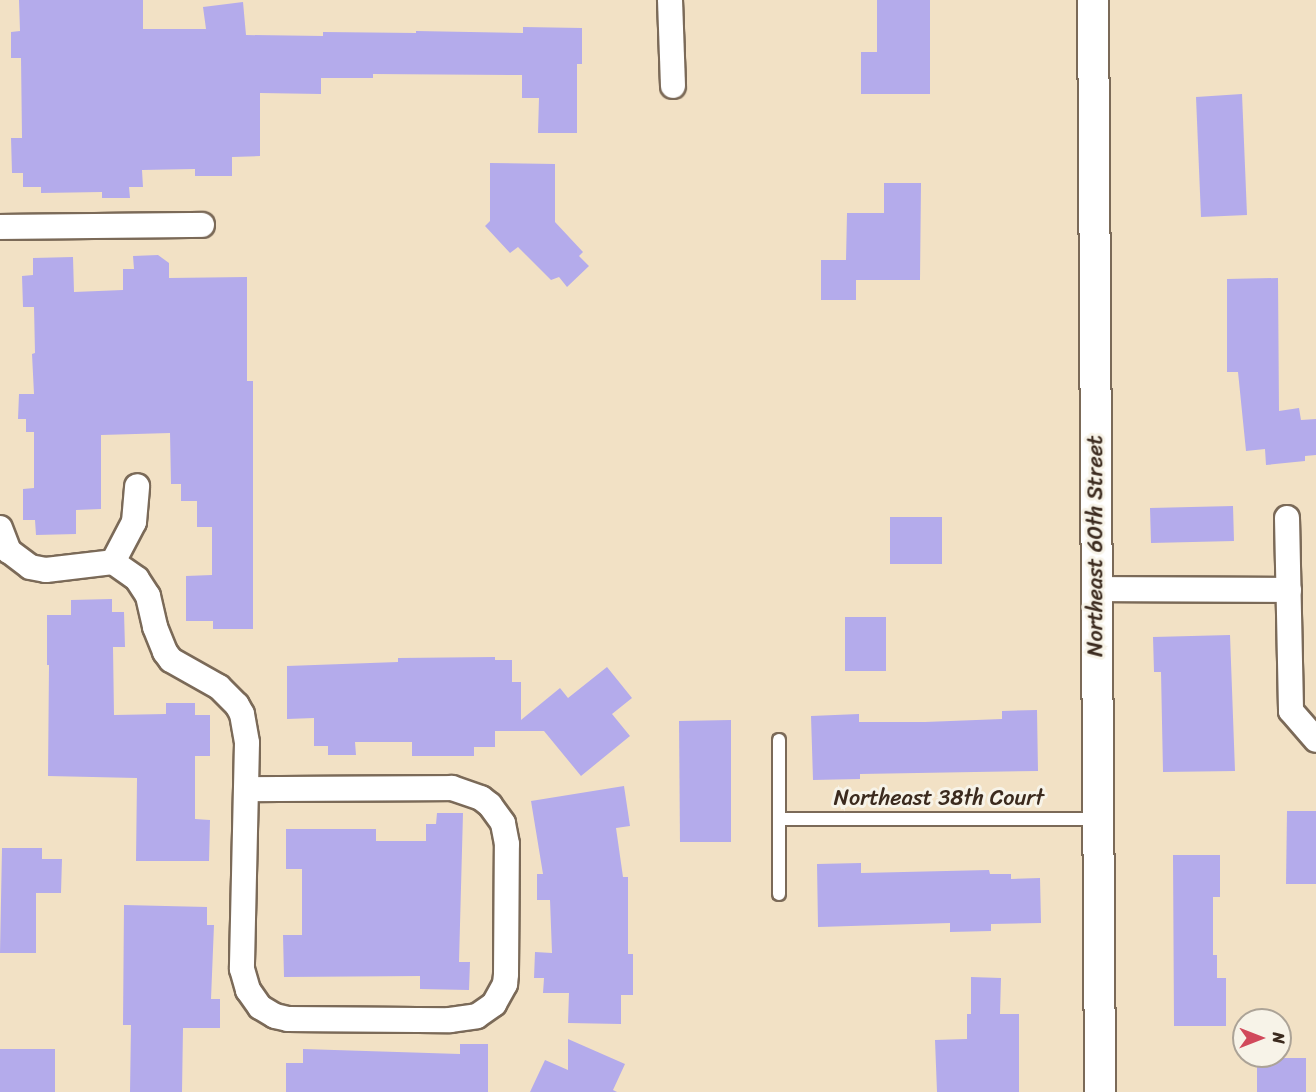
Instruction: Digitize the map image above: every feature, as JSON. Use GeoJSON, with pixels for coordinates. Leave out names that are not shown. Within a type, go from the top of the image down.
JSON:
{"type":"FeatureCollection","features":[{"type":"Feature","properties":{"kind":"street"},"geometry":{"type":"LineString","coordinates":[[670,0],[673,86]]}},
{"type":"Feature","properties":{"kind":"street","name":"Northeast 60th Street"},"geometry":{"type":"LineString","coordinates":[[1093,0],[1100,1092]]}},
{"type":"Feature","properties":{"kind":"street"},"geometry":{"type":"LineString","coordinates":[[0,227],[202,225]]}},
{"type":"Feature","properties":{"kind":"street"},"geometry":{"type":"LineString","coordinates":[[113,562],[134,522],[137,486]]}},
{"type":"Feature","properties":{"kind":"street"},"geometry":{"type":"LineString","coordinates":[[1287,518],[1291,711],[1314,739]]}},
{"type":"Feature","properties":{"kind":"street"},"geometry":{"type":"LineString","coordinates":[[0,528],[9,551],[30,567],[46,570],[113,562],[144,588],[158,635],[171,660],[219,687],[237,705],[247,743],[242,969],[252,999],[260,1007],[275,1016],[288,1019],[450,1020],[477,1016],[494,1004],[505,984],[506,974],[507,844],[503,823],[490,805],[481,798],[452,789],[247,789]]}},
{"type":"Feature","properties":{"kind":"street"},"geometry":{"type":"LineString","coordinates":[[1096,589],[1289,590]]}},
{"type":"Feature","properties":{"kind":"lane"},"geometry":{"type":"LineString","coordinates":[[779,740],[779,894]]}},
{"type":"Feature","properties":{"kind":"lane","name":"Northeast 38th Court"},"geometry":{"type":"LineString","coordinates":[[779,819],[1098,819]]}},
{"type":"Feature","properties":{"kind":"building"},"geometry":{"type":"Polygon","coordinates":[[[19,0],[143,0],[143,29],[206,29],[203,7],[243,2],[246,35],[323,36],[323,32],[416,33],[416,31],[523,33],[523,27],[582,28],[582,64],[577,64],[577,133],[538,133],[539,98],[522,98],[522,75],[373,74],[373,78],[321,78],[321,94],[260,93],[260,156],[232,157],[232,176],[195,176],[195,169],[142,170],[143,187],[129,187],[130,198],[102,198],[102,192],[41,193],[41,187],[23,187],[23,173],[12,173],[11,138],[22,138],[21,58],[11,58],[11,32],[20,31],[19,0]]]}},
{"type":"Feature","properties":{"kind":"building"},"geometry":{"type":"Polygon","coordinates":[[[877,0],[930,0],[930,94],[861,94],[861,52],[877,52],[877,0]]]}},
{"type":"Feature","properties":{"kind":"building"},"geometry":{"type":"Polygon","coordinates":[[[1242,94],[1247,215],[1201,217],[1196,97],[1242,94]]]}},
{"type":"Feature","properties":{"kind":"building"},"geometry":{"type":"Polygon","coordinates":[[[490,163],[555,164],[555,222],[583,252],[579,256],[589,266],[567,287],[559,277],[551,280],[518,247],[510,253],[485,226],[490,221],[490,163]]]}},
{"type":"Feature","properties":{"kind":"building"},"geometry":{"type":"Polygon","coordinates":[[[884,183],[921,183],[920,280],[856,280],[856,300],[821,300],[821,260],[846,260],[847,213],[884,213],[884,183]]]}},
{"type":"Feature","properties":{"kind":"building"},"geometry":{"type":"Polygon","coordinates":[[[158,255],[169,263],[169,278],[247,277],[247,381],[253,381],[253,629],[213,629],[213,621],[186,621],[186,576],[212,575],[212,527],[197,527],[197,501],[181,501],[181,484],[171,484],[170,433],[101,435],[101,509],[76,510],[76,534],[36,535],[35,520],[23,520],[23,489],[34,488],[34,432],[26,432],[26,419],[18,419],[19,394],[34,394],[32,354],[35,353],[34,307],[23,307],[22,276],[33,275],[33,258],[73,257],[74,292],[123,290],[123,269],[134,269],[133,256],[158,255]]]}},
{"type":"Feature","properties":{"kind":"building"},"geometry":{"type":"Polygon","coordinates":[[[1278,278],[1279,411],[1299,408],[1301,420],[1316,419],[1316,455],[1305,456],[1305,461],[1266,465],[1265,449],[1246,451],[1238,372],[1227,372],[1227,279],[1278,278]]]}},
{"type":"Feature","properties":{"kind":"building"},"geometry":{"type":"Polygon","coordinates":[[[1233,506],[1234,541],[1151,543],[1150,508],[1233,506]]]}},
{"type":"Feature","properties":{"kind":"building"},"geometry":{"type":"Polygon","coordinates":[[[890,517],[942,517],[942,564],[890,564],[890,517]]]}},
{"type":"Feature","properties":{"kind":"building"},"geometry":{"type":"Polygon","coordinates":[[[112,599],[112,612],[124,612],[125,647],[113,647],[114,715],[166,714],[166,703],[195,703],[195,715],[210,715],[210,756],[195,756],[195,819],[210,820],[209,861],[136,861],[137,778],[48,776],[47,615],[71,615],[71,600],[112,599]]]}},
{"type":"Feature","properties":{"kind":"building"},"geometry":{"type":"Polygon","coordinates":[[[845,617],[886,617],[886,671],[845,671],[845,617]]]}},
{"type":"Feature","properties":{"kind":"building"},"geometry":{"type":"Polygon","coordinates":[[[1230,635],[1235,771],[1163,772],[1161,672],[1154,672],[1153,637],[1230,635]]]}},
{"type":"Feature","properties":{"kind":"building"},"geometry":{"type":"Polygon","coordinates":[[[495,657],[495,660],[512,660],[512,682],[521,682],[521,720],[560,688],[568,698],[607,667],[632,698],[612,714],[630,736],[581,776],[544,731],[495,731],[495,747],[474,747],[474,756],[412,756],[412,742],[355,742],[356,755],[328,755],[328,746],[314,746],[314,718],[287,719],[287,666],[398,662],[398,658],[495,657]]]}},
{"type":"Feature","properties":{"kind":"building"},"geometry":{"type":"Polygon","coordinates":[[[1037,710],[1038,771],[860,774],[860,779],[813,780],[811,716],[859,714],[859,722],[925,722],[1002,719],[1002,711],[1037,710]]]}},
{"type":"Feature","properties":{"kind":"building"},"geometry":{"type":"Polygon","coordinates":[[[731,720],[731,842],[680,842],[679,721],[731,720]]]}},
{"type":"Feature","properties":{"kind":"building"},"geometry":{"type":"Polygon","coordinates":[[[624,786],[630,826],[616,828],[623,877],[628,877],[628,954],[633,954],[633,995],[621,995],[621,1024],[568,1023],[569,993],[543,993],[544,978],[534,978],[535,952],[552,953],[550,900],[537,900],[537,874],[543,874],[531,801],[624,786]]]}},
{"type":"Feature","properties":{"kind":"building"},"geometry":{"type":"Polygon","coordinates":[[[1287,811],[1316,811],[1316,884],[1286,884],[1287,811]]]}},
{"type":"Feature","properties":{"kind":"building"},"geometry":{"type":"Polygon","coordinates":[[[437,813],[463,813],[459,962],[470,962],[469,990],[420,989],[420,976],[284,977],[283,935],[302,935],[302,869],[286,869],[286,829],[376,829],[376,841],[426,841],[426,824],[436,824],[437,813]]]}},
{"type":"Feature","properties":{"kind":"building"},"geometry":{"type":"Polygon","coordinates":[[[2,848],[42,848],[42,859],[62,859],[61,893],[36,893],[36,953],[0,953],[2,848]]]}},
{"type":"Feature","properties":{"kind":"building"},"geometry":{"type":"Polygon","coordinates":[[[1173,855],[1220,855],[1220,897],[1213,897],[1213,955],[1217,955],[1217,978],[1226,978],[1226,1026],[1174,1026],[1173,855]]]}},
{"type":"Feature","properties":{"kind":"building"},"geometry":{"type":"Polygon","coordinates":[[[861,863],[861,873],[989,870],[990,874],[1011,874],[1011,879],[1040,878],[1041,923],[991,924],[991,931],[950,932],[950,923],[818,927],[817,864],[861,863]]]}},
{"type":"Feature","properties":{"kind":"building"},"geometry":{"type":"Polygon","coordinates":[[[124,905],[207,907],[207,925],[214,925],[211,999],[220,999],[220,1028],[183,1028],[182,1092],[130,1092],[131,1025],[123,1025],[124,905]]]}},
{"type":"Feature","properties":{"kind":"building"},"geometry":{"type":"Polygon","coordinates":[[[971,977],[1001,978],[1000,1014],[1019,1014],[1019,1092],[937,1092],[935,1040],[967,1039],[967,1014],[971,1014],[971,977]]]}},
{"type":"Feature","properties":{"kind":"building"},"geometry":{"type":"Polygon","coordinates":[[[568,1039],[625,1064],[613,1090],[617,1092],[530,1092],[545,1060],[568,1070],[568,1039]]]}},
{"type":"Feature","properties":{"kind":"building"},"geometry":{"type":"Polygon","coordinates":[[[460,1044],[488,1044],[488,1092],[286,1092],[286,1063],[303,1063],[303,1049],[460,1054],[460,1044]]]}},
{"type":"Feature","properties":{"kind":"building"},"geometry":{"type":"Polygon","coordinates":[[[0,1049],[55,1049],[55,1092],[0,1092],[0,1049]]]}},
{"type":"Feature","properties":{"kind":"building"},"geometry":{"type":"Polygon","coordinates":[[[1292,1058],[1306,1058],[1306,1092],[1257,1092],[1257,1068],[1292,1068],[1292,1058]]]}}]}
